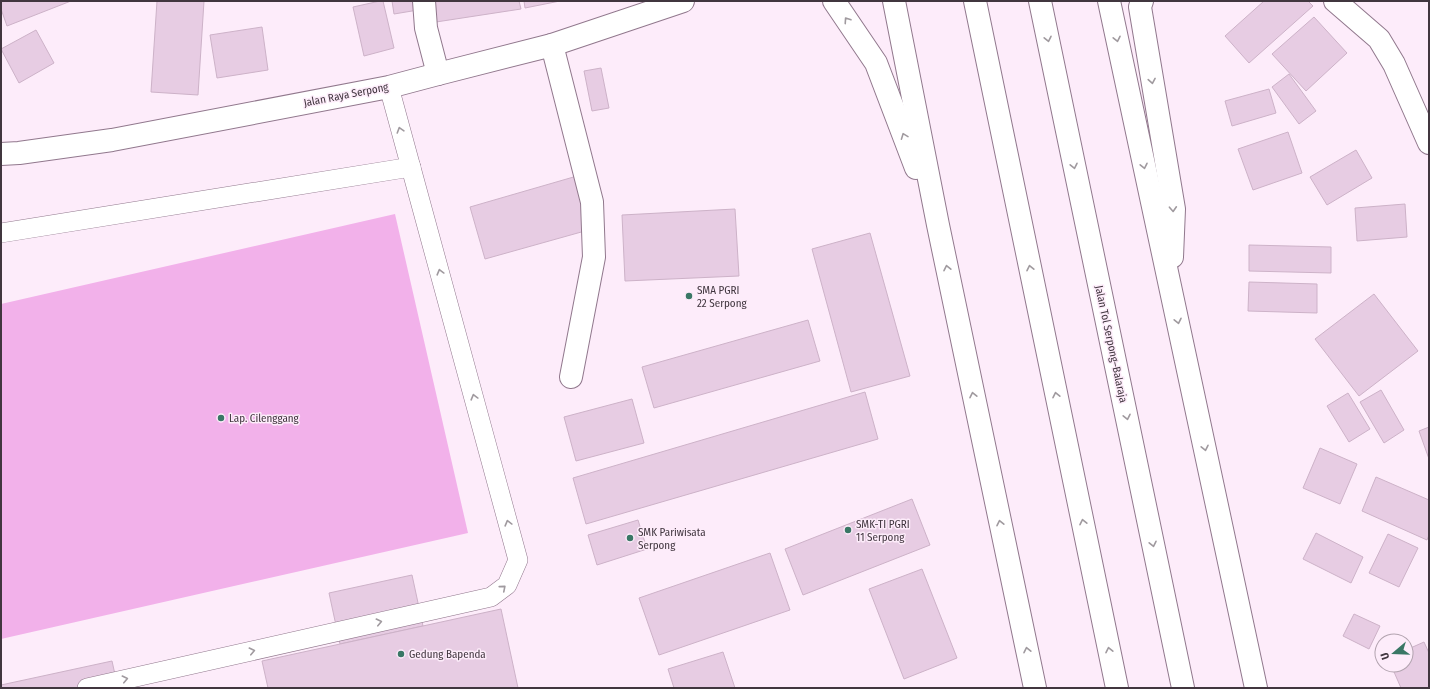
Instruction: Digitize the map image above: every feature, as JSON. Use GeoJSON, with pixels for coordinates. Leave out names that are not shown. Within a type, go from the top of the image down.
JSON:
{"type":"FeatureCollection","features":[{"type":"Feature","properties":{"kind":"main road"},"geometry":{"type":"LineString","coordinates":[[424,1],[426,28],[438,74]]}},
{"type":"Feature","properties":{"kind":"main road"},"geometry":{"type":"LineString","coordinates":[[834,1],[876,63],[938,225]]}},
{"type":"Feature","properties":{"kind":"main road"},"geometry":{"type":"LineString","coordinates":[[894,1],[938,225],[1035,688]]}},
{"type":"Feature","properties":{"kind":"main road"},"geometry":{"type":"LineString","coordinates":[[975,1],[1117,688]]}},
{"type":"Feature","properties":{"kind":"main road","name":"Jalan Tol Serpong–Balaraja"},"geometry":{"type":"LineString","coordinates":[[1040,1],[1183,688]]}},
{"type":"Feature","properties":{"kind":"main road"},"geometry":{"type":"LineString","coordinates":[[1109,1],[1256,688]]}},
{"type":"Feature","properties":{"kind":"main road"},"geometry":{"type":"LineString","coordinates":[[1142,1],[1140,7],[1174,209],[1170,287]]}},
{"type":"Feature","properties":{"kind":"main road"},"geometry":{"type":"LineString","coordinates":[[1335,1],[1380,39],[1394,64],[1429,143]]}},
{"type":"Feature","properties":{"kind":"main road","name":"Jalan Raya Serpong"},"geometry":{"type":"LineString","coordinates":[[1,154],[19,153],[112,140],[389,88],[552,45],[670,3]]}},
{"type":"Feature","properties":{"kind":"main road"},"geometry":{"type":"LineString","coordinates":[[552,45],[593,209],[594,256],[571,377]]}},
{"type":"Feature","properties":{"kind":"lane"},"geometry":{"type":"LineString","coordinates":[[87,688],[491,597],[507,585],[518,560],[389,88]]}},
{"type":"Feature","properties":{"kind":"lane"},"geometry":{"type":"LineString","coordinates":[[1,233],[411,167]]}},
{"type":"Feature","properties":{"kind":"shaded area","name":"Lap. Cilenggang"},"geometry":{"type":"Polygon","coordinates":[[[395,214],[468,533],[1,639],[1,304],[395,214]]]}},
{"type":"Feature","properties":{"kind":"building"},"geometry":{"type":"Polygon","coordinates":[[[1,1],[71,1],[7,26],[1,9],[1,1]]]}},
{"type":"Feature","properties":{"kind":"building"},"geometry":{"type":"Polygon","coordinates":[[[157,1],[204,1],[198,95],[151,92],[157,1]]]}},
{"type":"Feature","properties":{"kind":"building"},"geometry":{"type":"Polygon","coordinates":[[[383,1],[394,48],[364,56],[353,7],[383,1]]]}},
{"type":"Feature","properties":{"kind":"building"},"geometry":{"type":"Polygon","coordinates":[[[392,1],[416,1],[418,10],[394,14],[392,1]]]}},
{"type":"Feature","properties":{"kind":"building"},"geometry":{"type":"Polygon","coordinates":[[[433,1],[519,1],[521,9],[436,22],[433,1]]]}},
{"type":"Feature","properties":{"kind":"building"},"geometry":{"type":"Polygon","coordinates":[[[524,1],[560,1],[525,8],[524,1]]]}},
{"type":"Feature","properties":{"kind":"building"},"geometry":{"type":"Polygon","coordinates":[[[1264,1],[1308,1],[1313,6],[1249,63],[1225,36],[1264,1]]]}},
{"type":"Feature","properties":{"kind":"building"},"geometry":{"type":"Polygon","coordinates":[[[1314,17],[1347,53],[1306,91],[1272,54],[1314,17]]]}},
{"type":"Feature","properties":{"kind":"building"},"geometry":{"type":"Polygon","coordinates":[[[262,27],[268,70],[217,78],[210,35],[262,27]]]}},
{"type":"Feature","properties":{"kind":"building"},"geometry":{"type":"Polygon","coordinates":[[[36,30],[54,63],[19,83],[1,49],[36,30]]]}},
{"type":"Feature","properties":{"kind":"building"},"geometry":{"type":"Polygon","coordinates":[[[601,68],[609,108],[592,111],[584,71],[601,68]]]}},
{"type":"Feature","properties":{"kind":"building"},"geometry":{"type":"Polygon","coordinates":[[[1289,74],[1316,111],[1299,124],[1272,87],[1289,74]]]}},
{"type":"Feature","properties":{"kind":"building"},"geometry":{"type":"Polygon","coordinates":[[[1269,89],[1276,113],[1232,126],[1225,101],[1269,89]]]}},
{"type":"Feature","properties":{"kind":"building"},"geometry":{"type":"Polygon","coordinates":[[[1288,132],[1302,173],[1253,190],[1238,149],[1288,132]]]}},
{"type":"Feature","properties":{"kind":"building"},"geometry":{"type":"Polygon","coordinates":[[[1356,150],[1372,178],[1327,205],[1310,177],[1356,150]]]}},
{"type":"Feature","properties":{"kind":"building"},"geometry":{"type":"Polygon","coordinates":[[[577,176],[592,229],[485,259],[470,207],[577,176]]]}},
{"type":"Feature","properties":{"kind":"building"},"geometry":{"type":"Polygon","coordinates":[[[1405,204],[1407,237],[1357,241],[1355,208],[1405,204]]]}},
{"type":"Feature","properties":{"kind":"building"},"geometry":{"type":"Polygon","coordinates":[[[735,209],[739,276],[625,281],[622,215],[735,209]]]}},
{"type":"Feature","properties":{"kind":"building"},"geometry":{"type":"Polygon","coordinates":[[[870,233],[910,376],[851,392],[812,249],[870,233]]]}},
{"type":"Feature","properties":{"kind":"building"},"geometry":{"type":"Polygon","coordinates":[[[1249,245],[1331,247],[1331,273],[1249,271],[1249,245]]]}},
{"type":"Feature","properties":{"kind":"building"},"geometry":{"type":"Polygon","coordinates":[[[1249,282],[1317,284],[1317,313],[1248,311],[1249,282]]]}},
{"type":"Feature","properties":{"kind":"building"},"geometry":{"type":"Polygon","coordinates":[[[1374,294],[1418,351],[1359,396],[1315,339],[1374,294]]]}},
{"type":"Feature","properties":{"kind":"building"},"geometry":{"type":"Polygon","coordinates":[[[808,320],[820,361],[654,408],[642,367],[808,320]]]}},
{"type":"Feature","properties":{"kind":"building"},"geometry":{"type":"Polygon","coordinates":[[[1381,390],[1404,430],[1384,443],[1360,402],[1381,390]]]}},
{"type":"Feature","properties":{"kind":"building"},"geometry":{"type":"Polygon","coordinates":[[[865,392],[878,439],[586,524],[573,478],[865,392]]]}},
{"type":"Feature","properties":{"kind":"building"},"geometry":{"type":"Polygon","coordinates":[[[1348,393],[1370,429],[1349,442],[1327,406],[1348,393]]]}},
{"type":"Feature","properties":{"kind":"building"},"geometry":{"type":"Polygon","coordinates":[[[632,399],[644,443],[576,461],[564,417],[632,399]]]}},
{"type":"Feature","properties":{"kind":"building"},"geometry":{"type":"Polygon","coordinates":[[[1429,427],[1429,459],[1419,431],[1429,427]]]}},
{"type":"Feature","properties":{"kind":"building"},"geometry":{"type":"Polygon","coordinates":[[[1320,448],[1357,464],[1340,504],[1303,488],[1320,448]]]}},
{"type":"Feature","properties":{"kind":"building"},"geometry":{"type":"Polygon","coordinates":[[[1376,477],[1429,500],[1429,535],[1427,540],[1362,511],[1376,477]]]}},
{"type":"Feature","properties":{"kind":"building"},"geometry":{"type":"Polygon","coordinates":[[[912,499],[930,545],[803,595],[785,549],[912,499]]]}},
{"type":"Feature","properties":{"kind":"building"},"geometry":{"type":"Polygon","coordinates":[[[638,520],[647,549],[597,565],[588,535],[638,520]]]}},
{"type":"Feature","properties":{"kind":"building"},"geometry":{"type":"Polygon","coordinates":[[[1316,533],[1363,557],[1351,583],[1303,559],[1316,533]]]}},
{"type":"Feature","properties":{"kind":"building"},"geometry":{"type":"Polygon","coordinates":[[[1388,534],[1418,548],[1399,587],[1369,573],[1388,534]]]}},
{"type":"Feature","properties":{"kind":"building"},"geometry":{"type":"Polygon","coordinates":[[[770,553],[790,610],[659,655],[639,598],[770,553]]]}},
{"type":"Feature","properties":{"kind":"building"},"geometry":{"type":"Polygon","coordinates":[[[922,569],[957,658],[904,679],[869,589],[922,569]]]}},
{"type":"Feature","properties":{"kind":"building"},"geometry":{"type":"Polygon","coordinates":[[[412,575],[423,626],[340,644],[329,593],[412,575]]]}},
{"type":"Feature","properties":{"kind":"building","name":"Gedung Bapenda"},"geometry":{"type":"Polygon","coordinates":[[[501,609],[518,688],[268,688],[262,661],[501,609]]]}},
{"type":"Feature","properties":{"kind":"building"},"geometry":{"type":"Polygon","coordinates":[[[1354,614],[1380,626],[1377,633],[1374,633],[1374,639],[1369,649],[1343,636],[1354,614]]]}},
{"type":"Feature","properties":{"kind":"building"},"geometry":{"type":"Polygon","coordinates":[[[1424,642],[1429,653],[1429,688],[1401,688],[1394,673],[1414,673],[1414,646],[1424,642]]]}},
{"type":"Feature","properties":{"kind":"building"},"geometry":{"type":"Polygon","coordinates":[[[723,652],[735,688],[674,688],[668,669],[723,652]]]}},
{"type":"Feature","properties":{"kind":"building"},"geometry":{"type":"Polygon","coordinates":[[[112,661],[118,688],[1,688],[1,685],[112,661]]]}},
{"type":"Feature","properties":{"kind":"place","name":"SMA PGRI 22 Serpong"},"geometry":{"type":"Point","coordinates":[689,296]}},
{"type":"Feature","properties":{"kind":"place","name":"Lap. Cilenggang"},"geometry":{"type":"Point","coordinates":[221,418]}},
{"type":"Feature","properties":{"kind":"place","name":"SMK-TI PGRI 11 Serpong"},"geometry":{"type":"Point","coordinates":[848,530]}},
{"type":"Feature","properties":{"kind":"place","name":"SMK Pariwisata Serpong"},"geometry":{"type":"Point","coordinates":[630,538]}},
{"type":"Feature","properties":{"kind":"place","name":"Gedung Bapenda"},"geometry":{"type":"Point","coordinates":[401,654]}}]}
